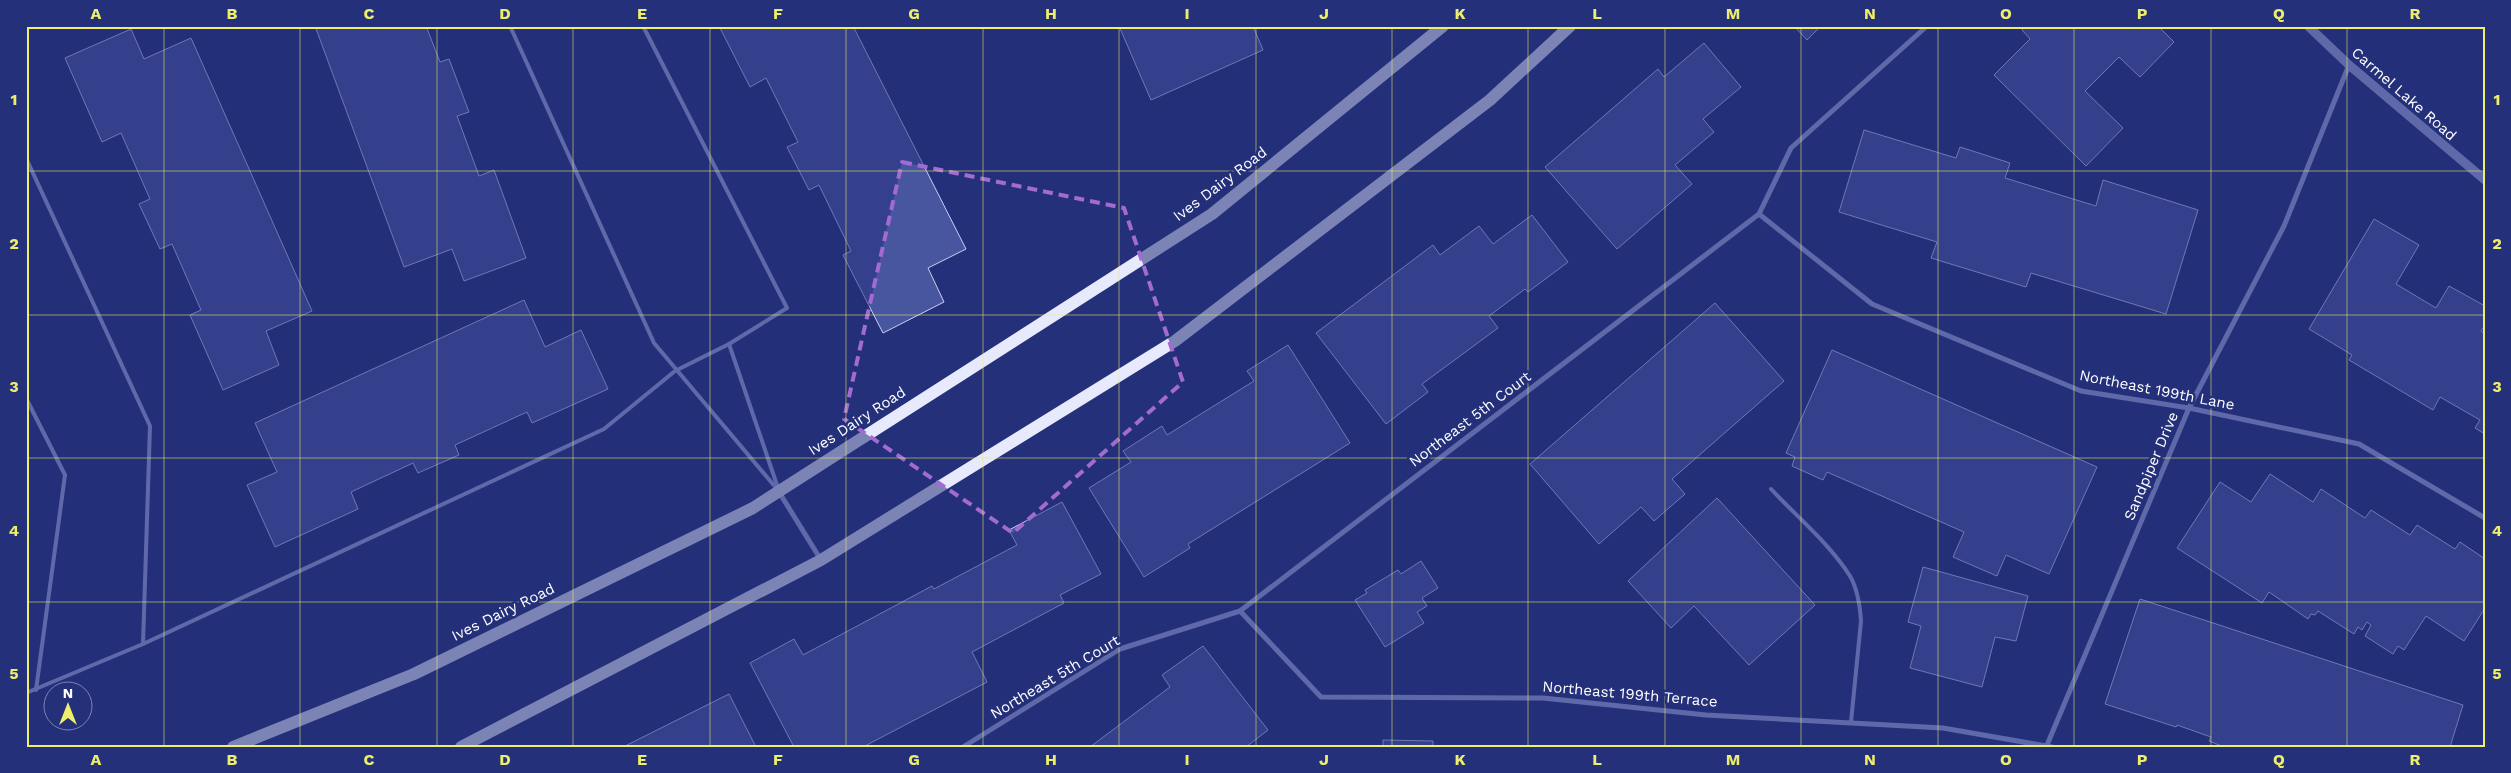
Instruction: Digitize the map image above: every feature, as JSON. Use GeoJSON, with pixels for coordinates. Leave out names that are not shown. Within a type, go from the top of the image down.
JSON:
{"type":"FeatureCollection","features":[{"type":"Feature","properties":{"kind":"main road","name":"Ives Dairy Road"},"geometry":{"type":"LineString","coordinates":[[233,747],[414,674],[753,508],[778,490],[1212,214],[1443,26]]}},
{"type":"Feature","properties":{"kind":"main road"},"geometry":{"type":"LineString","coordinates":[[461,747],[821,560],[1175,342],[1490,100],[1570,26]]}},
{"type":"Feature","properties":{"kind":"street","name":"Northeast 5th Court"},"geometry":{"type":"LineString","coordinates":[[963,747],[1120,649],[1240,610],[1760,214],[1791,148],[1927,26]]}},
{"type":"Feature","properties":{"kind":"street","name":"Carmel Lake Road"},"geometry":{"type":"LineString","coordinates":[[2308,26],[2349,65],[2485,180]]}},
{"type":"Feature","properties":{"kind":"street","name":"Sandpiper Drive"},"geometry":{"type":"LineString","coordinates":[[2049,746],[2188,408],[2284,226],[2349,65]]}},
{"type":"Feature","properties":{"kind":"street","name":"Northeast 199th Lane"},"geometry":{"type":"LineString","coordinates":[[1760,214],[1872,304],[2081,391],[2188,408],[2359,444],[2485,518]]}},
{"type":"Feature","properties":{"kind":"street"},"geometry":{"type":"LineString","coordinates":[[778,490],[821,560]]}},
{"type":"Feature","properties":{"kind":"street","name":"Northeast 199th Terrace"},"geometry":{"type":"LineString","coordinates":[[1240,610],[1321,697],[1542,698],[1706,714],[1943,728],[2049,746]]}},
{"type":"Feature","properties":{"kind":"lane"},"geometry":{"type":"LineString","coordinates":[[510,26],[654,343],[675,371],[778,490]]}},
{"type":"Feature","properties":{"kind":"lane"},"geometry":{"type":"LineString","coordinates":[[26,693],[143,644],[604,429],[675,371],[729,344],[788,308],[643,26]]}},
{"type":"Feature","properties":{"kind":"lane"},"geometry":{"type":"LineString","coordinates":[[26,158],[150,426],[143,644]]}},
{"type":"Feature","properties":{"kind":"lane"},"geometry":{"type":"LineString","coordinates":[[729,344],[778,490]]}},
{"type":"Feature","properties":{"kind":"lane"},"geometry":{"type":"LineString","coordinates":[[26,398],[65,475],[36,690]]}},
{"type":"Feature","properties":{"kind":"lane"},"geometry":{"type":"LineString","coordinates":[[1771,489],[1828,549],[1850,577],[1862,621],[1851,722]]}},
{"type":"Feature","properties":{"kind":"highlighted area"},"geometry":{"type":"Polygon","coordinates":[[[902,162],[1124,208],[1183,382],[1013,533],[844,419],[902,162]]]}},
{"type":"Feature","properties":{"kind":"building"},"geometry":{"type":"Polygon","coordinates":[[[315,26],[426,26],[440,62],[449,59],[469,112],[457,116],[479,176],[494,170],[526,258],[464,281],[452,249],[404,267],[315,26]]]}},
{"type":"Feature","properties":{"kind":"building"},"geometry":{"type":"Polygon","coordinates":[[[719,26],[853,26],[966,249],[928,268],[944,302],[883,333],[843,255],[851,251],[819,185],[809,190],[787,147],[798,142],[766,78],[750,87],[719,26]]]}},
{"type":"Feature","properties":{"kind":"building"},"geometry":{"type":"Polygon","coordinates":[[[1119,26],[1253,26],[1263,50],[1151,100],[1119,26]]]}},
{"type":"Feature","properties":{"kind":"building"},"geometry":{"type":"Polygon","coordinates":[[[1794,26],[1821,26],[1807,40],[1794,26]]]}},
{"type":"Feature","properties":{"kind":"building"},"geometry":{"type":"Polygon","coordinates":[[[2025,26],[2158,26],[2174,42],[2140,77],[2119,57],[2085,91],[2123,128],[2086,166],[1994,75],[2030,39],[2022,30],[2025,26]]]}},
{"type":"Feature","properties":{"kind":"building"},"geometry":{"type":"Polygon","coordinates":[[[131,29],[144,59],[191,38],[312,311],[266,331],[279,365],[223,390],[190,315],[201,310],[172,244],[160,249],[139,204],[150,199],[121,133],[102,142],[65,58],[131,29]]]}},
{"type":"Feature","properties":{"kind":"building"},"geometry":{"type":"Polygon","coordinates":[[[1704,43],[1741,87],[1703,119],[1714,132],[1675,165],[1692,184],[1617,249],[1545,167],[1658,69],[1664,77],[1704,43]]]}},
{"type":"Feature","properties":{"kind":"building"},"geometry":{"type":"Polygon","coordinates":[[[1864,130],[1956,158],[1960,147],[2010,163],[2005,178],[2096,206],[2103,180],[2198,210],[2166,314],[2031,273],[2026,287],[1931,258],[1937,242],[1839,212],[1864,130]]]}},
{"type":"Feature","properties":{"kind":"building"},"geometry":{"type":"Polygon","coordinates":[[[1532,215],[1568,262],[1528,292],[1525,289],[1489,316],[1498,328],[1422,384],[1428,392],[1386,424],[1316,333],[1433,245],[1440,255],[1479,226],[1493,244],[1532,215]]]}},
{"type":"Feature","properties":{"kind":"building"},"geometry":{"type":"Polygon","coordinates":[[[2374,219],[2419,245],[2396,284],[2436,308],[2449,286],[2485,306],[2485,325],[2481,331],[2485,334],[2485,434],[2475,428],[2480,420],[2440,397],[2433,410],[2349,360],[2352,355],[2309,329],[2374,219]]]}},
{"type":"Feature","properties":{"kind":"building"},"geometry":{"type":"Polygon","coordinates":[[[524,300],[545,347],[581,330],[608,389],[532,423],[527,412],[455,445],[459,455],[418,473],[413,463],[351,492],[358,509],[275,547],[247,485],[277,472],[255,423],[524,300]]]}},
{"type":"Feature","properties":{"kind":"building"},"geometry":{"type":"Polygon","coordinates":[[[1715,303],[1784,381],[1672,479],[1685,494],[1654,521],[1641,507],[1599,544],[1530,464],[1715,303]]]}},
{"type":"Feature","properties":{"kind":"building"},"geometry":{"type":"Polygon","coordinates":[[[1288,345],[1350,443],[1188,544],[1190,548],[1144,577],[1089,488],[1131,462],[1123,451],[1162,426],[1167,435],[1254,381],[1247,371],[1288,345]]]}},
{"type":"Feature","properties":{"kind":"building"},"geometry":{"type":"Polygon","coordinates":[[[1832,350],[2097,467],[2049,574],[2006,555],[1997,576],[1953,557],[1964,532],[1827,472],[1823,480],[1792,466],[1795,457],[1786,453],[1832,350]]]}},
{"type":"Feature","properties":{"kind":"building"},"geometry":{"type":"Polygon","coordinates":[[[2270,474],[2313,502],[2321,489],[2365,518],[2371,510],[2410,535],[2417,525],[2455,549],[2460,542],[2485,559],[2485,608],[2464,641],[2426,616],[2404,650],[2398,646],[2393,654],[2365,636],[2371,625],[2367,622],[2362,630],[2358,627],[2354,634],[2318,611],[2315,615],[2311,614],[2308,619],[2269,592],[2262,603],[2177,548],[2220,482],[2251,502],[2270,474]]]}},
{"type":"Feature","properties":{"kind":"building"},"geometry":{"type":"Polygon","coordinates":[[[1717,498],[1815,605],[1749,665],[1694,606],[1671,628],[1628,581],[1717,498]]]}},
{"type":"Feature","properties":{"kind":"building"},"geometry":{"type":"Polygon","coordinates":[[[1062,502],[1101,574],[1060,595],[1064,603],[972,652],[987,682],[863,747],[794,747],[750,663],[794,639],[803,655],[932,586],[934,589],[1017,545],[1009,530],[1062,502]]]}},
{"type":"Feature","properties":{"kind":"building"},"geometry":{"type":"Polygon","coordinates":[[[1421,561],[1438,588],[1422,598],[1427,606],[1417,612],[1424,623],[1385,647],[1355,600],[1367,593],[1365,590],[1398,570],[1401,574],[1421,561]]]}},
{"type":"Feature","properties":{"kind":"building"},"geometry":{"type":"Polygon","coordinates":[[[1923,567],[2028,596],[2016,641],[1995,637],[1982,687],[1910,668],[1921,626],[1908,622],[1923,567]]]}},
{"type":"Feature","properties":{"kind":"building"},"geometry":{"type":"Polygon","coordinates":[[[2140,599],[2463,705],[2450,747],[2224,747],[2209,741],[2211,737],[2105,704],[2140,599]]]}},
{"type":"Feature","properties":{"kind":"building"},"geometry":{"type":"Polygon","coordinates":[[[1203,646],[1268,730],[1246,747],[1090,747],[1170,687],[1162,675],[1203,646]]]}},
{"type":"Feature","properties":{"kind":"building"},"geometry":{"type":"Polygon","coordinates":[[[729,694],[756,747],[623,747],[729,694]]]}},
{"type":"Feature","properties":{"kind":"building"},"geometry":{"type":"Polygon","coordinates":[[[1383,740],[1433,741],[1433,747],[1383,747],[1383,740]]]}}]}
